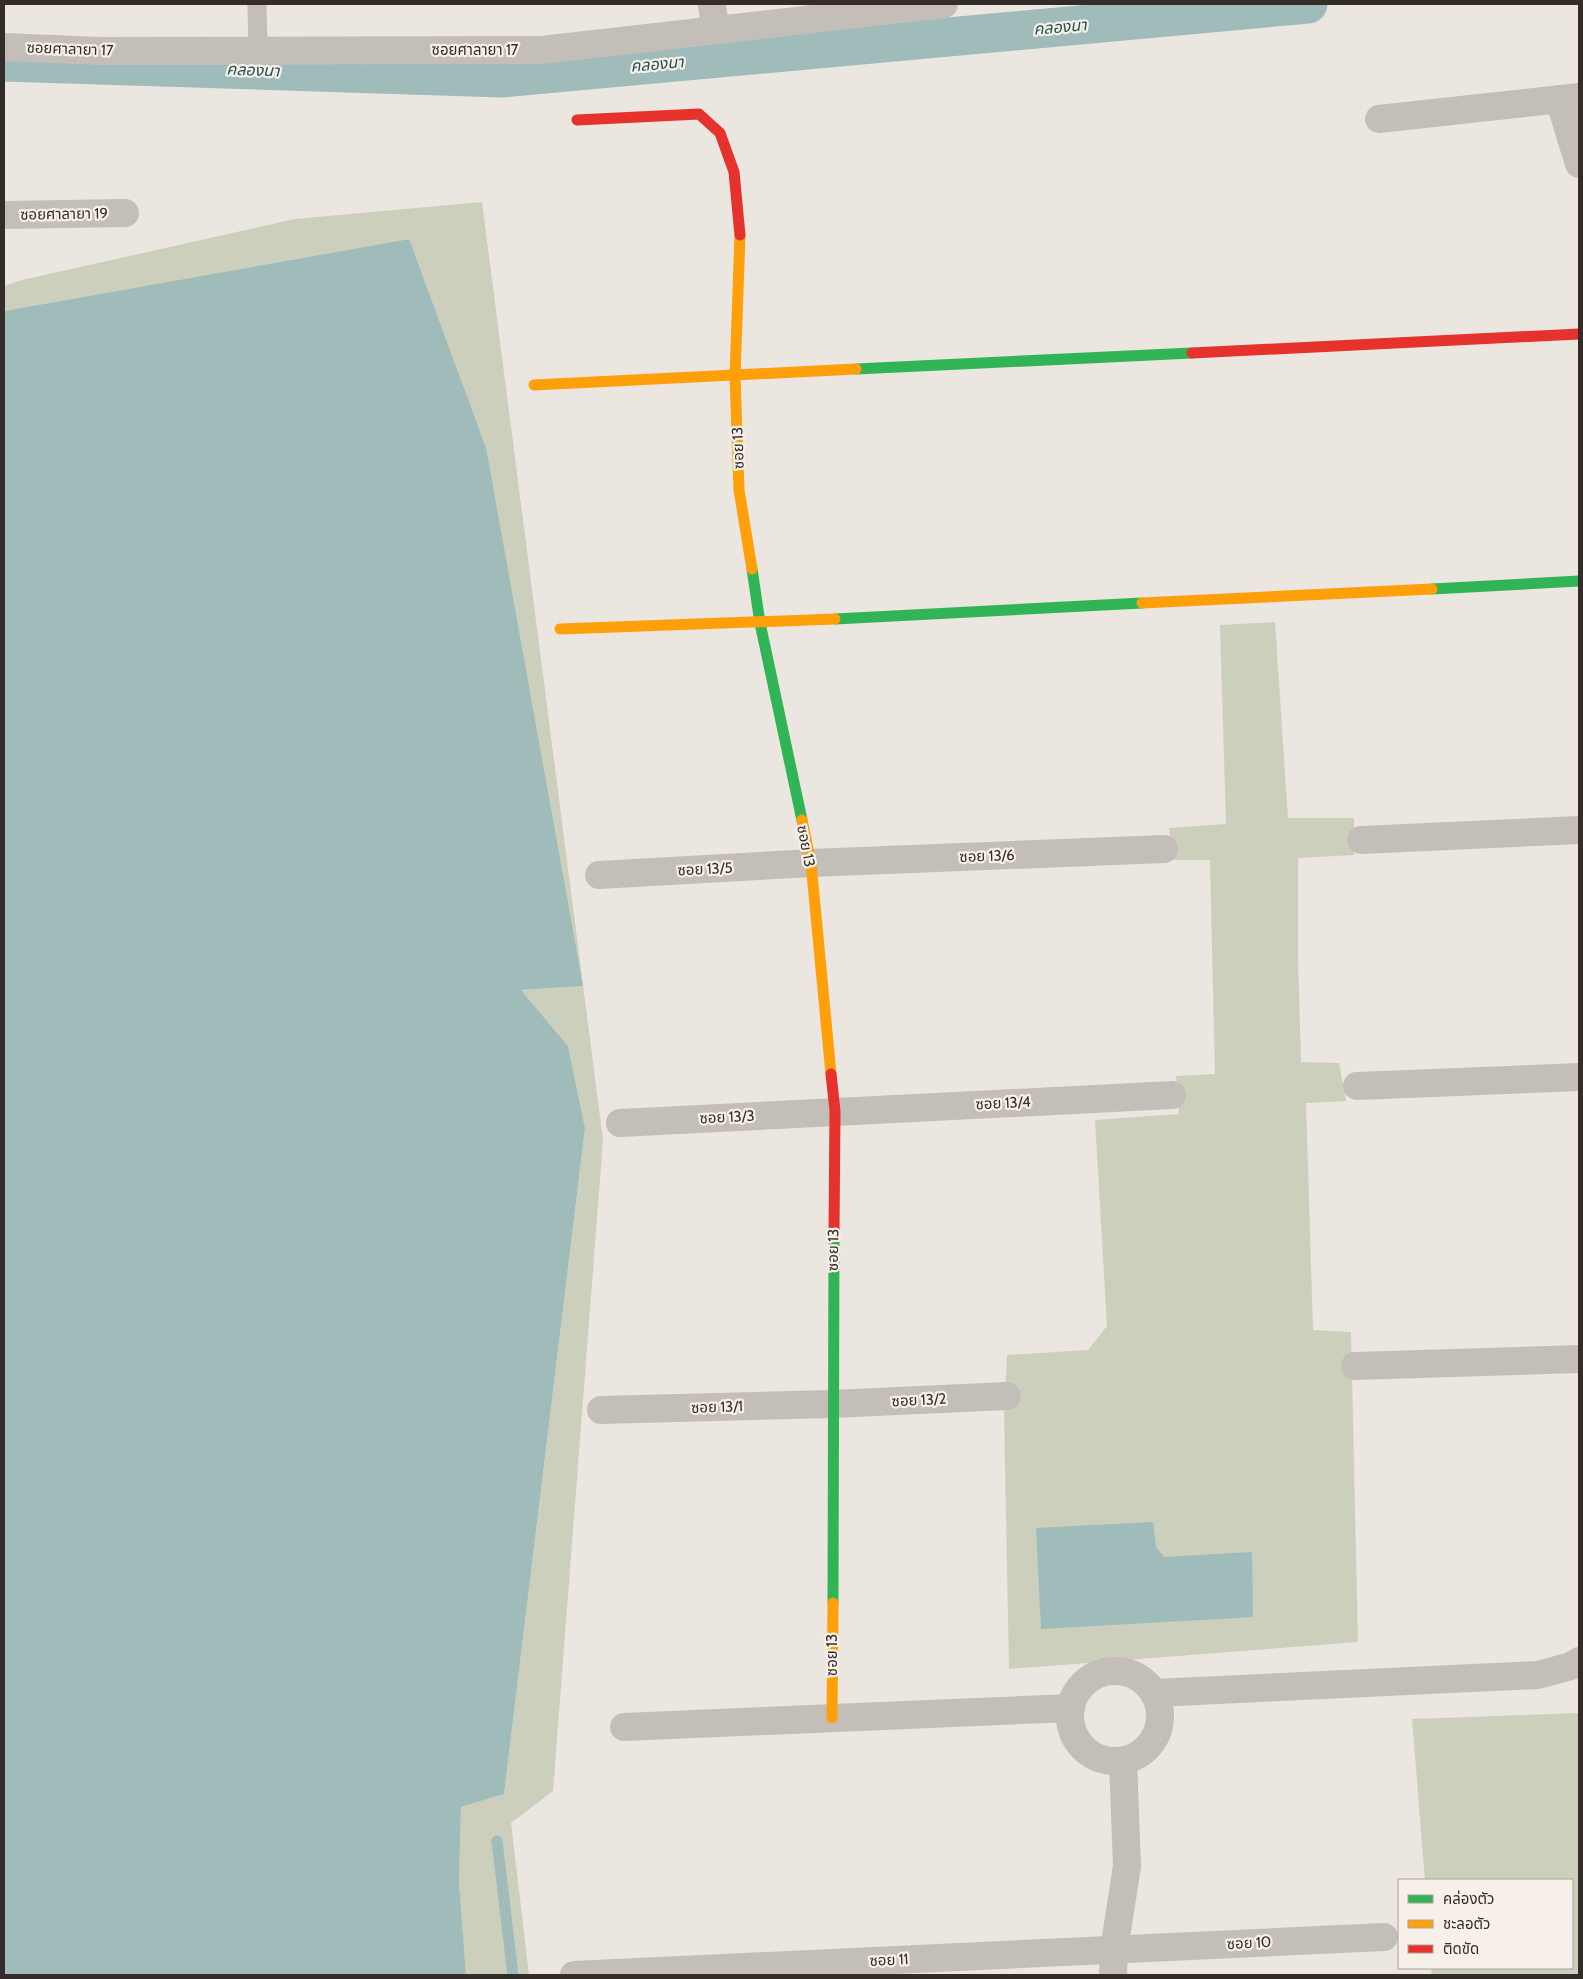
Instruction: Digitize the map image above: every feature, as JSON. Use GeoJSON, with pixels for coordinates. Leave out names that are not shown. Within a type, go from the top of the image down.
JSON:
{"type":"FeatureCollection","features":[{"type":"Feature","properties":{"kind":"street","name":"ซอยศาลายา 17"},"geometry":{"type":"LineString","coordinates":[[4,47],[100,51],[542,50],[713,16],[944,4]]}},
{"type":"Feature","properties":{"kind":"street"},"geometry":{"type":"LineString","coordinates":[[1379,119],[1569,98],[1579,164]]}},
{"type":"Feature","properties":{"kind":"street","name":"ซอย 13"},"geometry":{"type":"LineString","coordinates":[[577,120],[699,114],[720,132],[734,172],[740,227],[735,376],[740,490],[760,623],[810,863],[835,1111],[832,1404],[832,1718]]}},
{"type":"Feature","properties":{"kind":"street","name":"ซอยศาลายา 19"},"geometry":{"type":"LineString","coordinates":[[4,215],[125,212]]}},
{"type":"Feature","properties":{"kind":"street"},"geometry":{"type":"LineString","coordinates":[[534,385],[1579,334]]}},
{"type":"Feature","properties":{"kind":"street"},"geometry":{"type":"LineString","coordinates":[[560,629],[760,623],[1579,581]]}},
{"type":"Feature","properties":{"kind":"street"},"geometry":{"type":"LineString","coordinates":[[1361,840],[1579,830]]}},
{"type":"Feature","properties":{"kind":"street","name":"ซอย 13/6"},"geometry":{"type":"LineString","coordinates":[[810,863],[1164,849]]}},
{"type":"Feature","properties":{"kind":"street","name":"ซอย 13/5"},"geometry":{"type":"LineString","coordinates":[[599,875],[810,863]]}},
{"type":"Feature","properties":{"kind":"street"},"geometry":{"type":"LineString","coordinates":[[1356,1086],[1579,1077]]}},
{"type":"Feature","properties":{"kind":"street","name":"ซอย 13/4"},"geometry":{"type":"LineString","coordinates":[[835,1111],[1172,1095]]}},
{"type":"Feature","properties":{"kind":"street","name":"ซอย 13/3"},"geometry":{"type":"LineString","coordinates":[[620,1123],[835,1111]]}},
{"type":"Feature","properties":{"kind":"street"},"geometry":{"type":"LineString","coordinates":[[1355,1366],[1579,1359]]}},
{"type":"Feature","properties":{"kind":"street","name":"ซอย 13/2"},"geometry":{"type":"LineString","coordinates":[[832,1404],[1007,1396]]}},
{"type":"Feature","properties":{"kind":"street","name":"ซอย 13/1"},"geometry":{"type":"LineString","coordinates":[[602,1410],[832,1404]]}},
{"type":"Feature","properties":{"kind":"street"},"geometry":{"type":"LineString","coordinates":[[1154,1693],[1538,1675],[1572,1666],[1579,1661]]}},
{"type":"Feature","properties":{"kind":"street"},"geometry":{"type":"LineString","coordinates":[[1107,1672],[1121,1672],[1134,1675],[1146,1682],[1160,1706],[1160,1721],[1156,1735],[1149,1747],[1137,1756],[1123,1760],[1109,1760],[1095,1756],[1084,1748],[1075,1736],[1070,1722],[1071,1708],[1075,1695],[1094,1676],[1107,1672]]}},
{"type":"Feature","properties":{"kind":"street"},"geometry":{"type":"LineString","coordinates":[[624,1727],[1071,1708]]}},
{"type":"Feature","properties":{"kind":"street"},"geometry":{"type":"LineString","coordinates":[[1114,1962],[1127,1866],[1123,1760]]}},
{"type":"Feature","properties":{"kind":"street","name":"ซอย 10"},"geometry":{"type":"LineString","coordinates":[[1114,1962],[1384,1937]]}},
{"type":"Feature","properties":{"kind":"street","name":"ซอย 11"},"geometry":{"type":"LineString","coordinates":[[574,1975],[1114,1962]]}},
{"type":"Feature","properties":{"kind":"lane"},"geometry":{"type":"LineString","coordinates":[[257,4],[258,51]]}},
{"type":"Feature","properties":{"kind":"green space"},"geometry":{"type":"Polygon","coordinates":[[[482,202],[603,1140],[553,1791],[511,1823],[529,1975],[466,1975],[459,1881],[461,1807],[504,1794],[585,1128],[568,1046],[521,990],[583,986],[409,239],[4,311],[4,286],[22,280],[295,219],[482,202]]]}},
{"type":"Feature","properties":{"kind":"green space"},"geometry":{"type":"Polygon","coordinates":[[[1275,622],[1288,818],[1354,818],[1354,855],[1298,858],[1298,958],[1301,1062],[1339,1063],[1346,1101],[1306,1103],[1313,1330],[1351,1332],[1358,1642],[1009,1669],[1004,1413],[1007,1355],[1088,1350],[1107,1326],[1095,1120],[1179,1114],[1176,1076],[1215,1074],[1210,860],[1172,860],[1169,828],[1226,824],[1220,625],[1275,622]]]}},
{"type":"Feature","properties":{"kind":"green space"},"geometry":{"type":"Polygon","coordinates":[[[1579,1713],[1579,1975],[1432,1975],[1431,1969],[1573,1969],[1573,1879],[1425,1879],[1412,1719],[1579,1713]]]}},
{"type":"Feature","properties":{"kind":"water"},"geometry":{"type":"Polygon","coordinates":[[[409,239],[486,448],[583,986],[521,990],[568,1046],[585,1128],[504,1794],[461,1807],[459,1881],[466,1975],[4,1975],[4,311],[409,239]]]}},
{"type":"Feature","properties":{"kind":"water"},"geometry":{"type":"Polygon","coordinates":[[[1153,1522],[1156,1547],[1164,1557],[1252,1552],[1253,1617],[1041,1629],[1036,1528],[1153,1522]]]}},
{"type":"Feature","properties":{"kind":"waterway","name":"คลองนา"},"geometry":{"type":"LineString","coordinates":[[4,62],[502,78],[1308,4]]}},
{"type":"Feature","properties":{"kind":"waterway"},"geometry":{"type":"LineString","coordinates":[[497,1841],[513,1975]]}},
{"type":"Feature","properties":{"kind":"traffic: fast"},"geometry":{"type":"LineString","coordinates":[[856,369],[1192,353]]}},
{"type":"Feature","properties":{"kind":"traffic: fast"},"geometry":{"type":"LineString","coordinates":[[752,569],[760,623],[802,820]]}},
{"type":"Feature","properties":{"kind":"traffic: fast"},"geometry":{"type":"LineString","coordinates":[[1432,589],[1579,581]]}},
{"type":"Feature","properties":{"kind":"traffic: fast"},"geometry":{"type":"LineString","coordinates":[[835,619],[1142,603]]}},
{"type":"Feature","properties":{"kind":"traffic: fast"},"geometry":{"type":"LineString","coordinates":[[833,1603],[834,1234]]}},
{"type":"Feature","properties":{"kind":"traffic: slow"},"geometry":{"type":"LineString","coordinates":[[740,235],[735,376],[739,490],[752,569]]}},
{"type":"Feature","properties":{"kind":"traffic: slow"},"geometry":{"type":"LineString","coordinates":[[534,385],[856,369]]}},
{"type":"Feature","properties":{"kind":"traffic: slow"},"geometry":{"type":"LineString","coordinates":[[1142,603],[1432,589]]}},
{"type":"Feature","properties":{"kind":"traffic: slow"},"geometry":{"type":"LineString","coordinates":[[560,629],[835,619]]}},
{"type":"Feature","properties":{"kind":"traffic: slow"},"geometry":{"type":"LineString","coordinates":[[802,820],[811,863],[831,1074]]}},
{"type":"Feature","properties":{"kind":"traffic: slow"},"geometry":{"type":"LineString","coordinates":[[832,1718],[833,1603]]}},
{"type":"Feature","properties":{"kind":"traffic: jam"},"geometry":{"type":"LineString","coordinates":[[577,120],[699,114],[720,133],[734,172],[740,235]]}},
{"type":"Feature","properties":{"kind":"traffic: jam"},"geometry":{"type":"LineString","coordinates":[[1192,353],[1579,334]]}},
{"type":"Feature","properties":{"kind":"traffic: jam"},"geometry":{"type":"LineString","coordinates":[[831,1074],[835,1111],[834,1234]]}}]}
